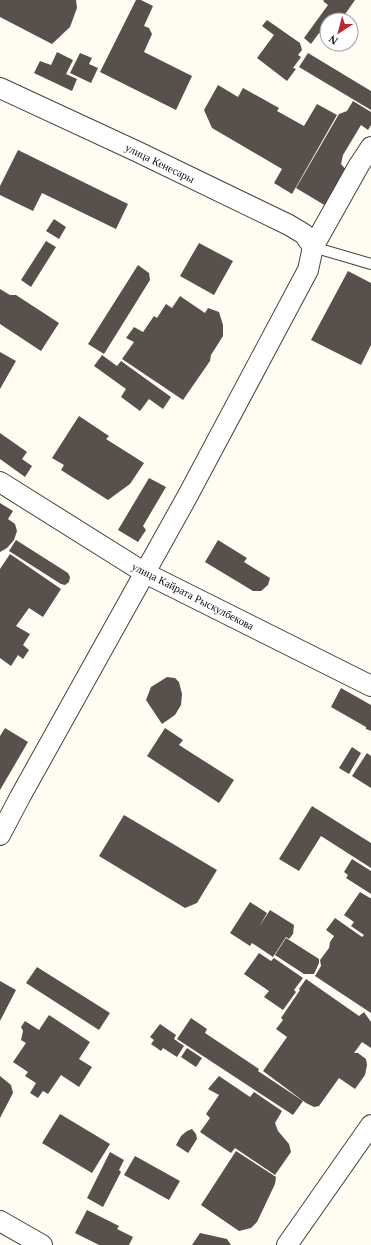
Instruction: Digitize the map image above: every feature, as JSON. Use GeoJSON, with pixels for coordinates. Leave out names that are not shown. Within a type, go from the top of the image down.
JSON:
{"type":"FeatureCollection","features":[{"type":"Feature","properties":{"kind":"street","name":"улица Кенесары"},"geometry":{"type":"LineString","coordinates":[[0,88],[136,150],[289,225],[304,234],[313,247]]}},
{"type":"Feature","properties":{"kind":"street"},"geometry":{"type":"LineString","coordinates":[[0,835],[145,573],[308,270],[313,247],[359,165],[371,147]]}},
{"type":"Feature","properties":{"kind":"street","name":"улица Кайрата Рыскулбекова"},"geometry":{"type":"LineString","coordinates":[[0,482],[145,573],[371,686]]}},
{"type":"Feature","properties":{"kind":"street"},"geometry":{"type":"LineString","coordinates":[[288,1245],[371,1124]]}},
{"type":"Feature","properties":{"kind":"street"},"geometry":{"type":"LineString","coordinates":[[0,1222],[42,1245]]}},
{"type":"Feature","properties":{"kind":"lane"},"geometry":{"type":"LineString","coordinates":[[313,247],[371,264]]}},
{"type":"Feature","properties":{"kind":"building"},"geometry":{"type":"Polygon","coordinates":[[[0,0],[76,0],[77,8],[70,27],[52,44],[0,17],[0,0]]]}},
{"type":"Feature","properties":{"kind":"building"},"geometry":{"type":"Polygon","coordinates":[[[136,0],[141,0],[153,6],[144,26],[149,28],[152,34],[144,52],[192,76],[176,110],[100,72],[136,0]]]}},
{"type":"Feature","properties":{"kind":"building"},"geometry":{"type":"Polygon","coordinates":[[[355,0],[347,12],[323,12],[328,5],[323,1],[355,0]]]}},
{"type":"Feature","properties":{"kind":"building"},"geometry":{"type":"Polygon","coordinates":[[[319,17],[319,33],[311,44],[304,38],[319,17]]]}},
{"type":"Feature","properties":{"kind":"building"},"geometry":{"type":"Polygon","coordinates":[[[267,20],[300,43],[302,50],[298,55],[301,57],[293,68],[296,69],[287,81],[257,58],[274,35],[262,26],[267,20]]]}},
{"type":"Feature","properties":{"kind":"building"},"geometry":{"type":"Polygon","coordinates":[[[57,52],[73,60],[66,74],[77,79],[72,91],[34,73],[40,61],[51,65],[57,52]]]}},
{"type":"Feature","properties":{"kind":"building"},"geometry":{"type":"Polygon","coordinates":[[[80,53],[92,58],[89,64],[98,68],[91,83],[70,73],[80,53]]]}},
{"type":"Feature","properties":{"kind":"building"},"geometry":{"type":"Polygon","coordinates":[[[308,53],[371,91],[371,110],[299,67],[308,53]]]}},
{"type":"Feature","properties":{"kind":"building"},"geometry":{"type":"Polygon","coordinates":[[[218,85],[238,97],[243,88],[279,108],[277,111],[304,126],[317,104],[337,115],[292,194],[274,183],[282,169],[212,128],[204,110],[218,85]]]}},
{"type":"Feature","properties":{"kind":"building"},"geometry":{"type":"Polygon","coordinates":[[[353,101],[371,112],[371,125],[368,130],[361,125],[343,155],[341,164],[346,170],[326,206],[296,188],[339,114],[347,111],[353,101]]]}},
{"type":"Feature","properties":{"kind":"building"},"geometry":{"type":"Polygon","coordinates":[[[18,150],[128,204],[116,229],[42,193],[33,211],[0,195],[0,186],[18,150]]]}},
{"type":"Feature","properties":{"kind":"building"},"geometry":{"type":"Polygon","coordinates":[[[54,219],[66,227],[59,239],[46,231],[54,219]]]}},
{"type":"Feature","properties":{"kind":"building"},"geometry":{"type":"Polygon","coordinates":[[[46,241],[56,247],[31,287],[21,280],[46,241]]]}},
{"type":"Feature","properties":{"kind":"building"},"geometry":{"type":"Polygon","coordinates":[[[199,243],[233,261],[214,295],[180,276],[199,243]]]}},
{"type":"Feature","properties":{"kind":"building"},"geometry":{"type":"Polygon","coordinates":[[[138,265],[149,273],[150,280],[104,354],[88,344],[138,265]]]}},
{"type":"Feature","properties":{"kind":"building"},"geometry":{"type":"Polygon","coordinates":[[[348,271],[371,283],[371,345],[361,365],[311,340],[348,271]]]}},
{"type":"Feature","properties":{"kind":"building"},"geometry":{"type":"Polygon","coordinates":[[[0,289],[10,295],[16,295],[59,323],[41,351],[0,324],[0,289]]]}},
{"type":"Feature","properties":{"kind":"building"},"geometry":{"type":"Polygon","coordinates":[[[180,296],[205,313],[208,308],[219,312],[223,325],[223,336],[211,355],[210,361],[183,400],[122,359],[134,342],[126,338],[134,327],[143,332],[154,316],[157,318],[166,304],[172,308],[180,296]]]}},
{"type":"Feature","properties":{"kind":"building"},"geometry":{"type":"Polygon","coordinates":[[[0,352],[16,361],[0,389],[0,352]]]}},
{"type":"Feature","properties":{"kind":"building"},"geometry":{"type":"Polygon","coordinates":[[[102,355],[117,366],[121,361],[171,397],[163,409],[149,399],[140,411],[121,397],[126,389],[94,366],[102,355]]]}},
{"type":"Feature","properties":{"kind":"building"},"geometry":{"type":"Polygon","coordinates":[[[79,416],[109,436],[106,439],[144,463],[130,484],[108,500],[61,470],[64,465],[52,458],[79,416]]]}},
{"type":"Feature","properties":{"kind":"building"},"geometry":{"type":"Polygon","coordinates":[[[0,433],[27,452],[22,459],[32,466],[25,477],[0,459],[0,433]]]}},
{"type":"Feature","properties":{"kind":"building"},"geometry":{"type":"Polygon","coordinates":[[[149,478],[166,487],[143,526],[146,530],[138,542],[118,530],[149,478]]]}},
{"type":"Feature","properties":{"kind":"building"},"geometry":{"type":"Polygon","coordinates":[[[0,503],[13,511],[8,519],[15,524],[17,531],[14,540],[7,548],[0,552],[0,503]]]}},
{"type":"Feature","properties":{"kind":"building"},"geometry":{"type":"Polygon","coordinates":[[[16,540],[68,573],[70,577],[69,582],[65,585],[61,584],[9,551],[16,540]]]}},
{"type":"Feature","properties":{"kind":"building"},"geometry":{"type":"Polygon","coordinates":[[[218,540],[247,558],[244,562],[270,578],[268,585],[261,591],[253,591],[205,562],[218,540]]]}},
{"type":"Feature","properties":{"kind":"building"},"geometry":{"type":"Polygon","coordinates":[[[10,554],[61,589],[43,617],[29,608],[16,626],[30,634],[23,645],[29,650],[23,659],[18,655],[11,666],[0,658],[0,569],[10,554]]]}},
{"type":"Feature","properties":{"kind":"building"},"geometry":{"type":"Polygon","coordinates":[[[167,677],[175,678],[179,682],[182,694],[181,705],[175,715],[162,724],[146,700],[151,687],[167,677]]]}},
{"type":"Feature","properties":{"kind":"building"},"geometry":{"type":"Polygon","coordinates":[[[341,688],[371,705],[371,731],[331,707],[341,688]]]}},
{"type":"Feature","properties":{"kind":"building"},"geometry":{"type":"Polygon","coordinates":[[[5,728],[28,742],[0,790],[0,736],[5,728]]]}},
{"type":"Feature","properties":{"kind":"building"},"geometry":{"type":"Polygon","coordinates":[[[165,728],[183,740],[179,745],[234,780],[219,803],[147,756],[165,728]]]}},
{"type":"Feature","properties":{"kind":"building"},"geometry":{"type":"Polygon","coordinates":[[[352,747],[361,753],[349,774],[339,768],[352,747]]]}},
{"type":"Feature","properties":{"kind":"building"},"geometry":{"type":"Polygon","coordinates":[[[367,753],[371,756],[371,788],[352,776],[367,753]]]}},
{"type":"Feature","properties":{"kind":"building"},"geometry":{"type":"Polygon","coordinates":[[[312,806],[371,843],[371,868],[321,836],[299,871],[279,859],[312,806]]]}},
{"type":"Feature","properties":{"kind":"building"},"geometry":{"type":"Polygon","coordinates":[[[124,815],[217,870],[197,903],[185,908],[99,856],[124,815]]]}},
{"type":"Feature","properties":{"kind":"building"},"geometry":{"type":"Polygon","coordinates":[[[352,859],[371,871],[371,894],[346,878],[348,875],[344,872],[352,859]]]}},
{"type":"Feature","properties":{"kind":"building"},"geometry":{"type":"Polygon","coordinates":[[[360,892],[371,898],[371,1013],[315,976],[321,966],[320,960],[329,948],[330,942],[334,936],[326,930],[335,918],[362,937],[364,935],[351,926],[354,922],[344,915],[360,892]]]}},
{"type":"Feature","properties":{"kind":"building"},"geometry":{"type":"Polygon","coordinates":[[[250,902],[267,913],[259,927],[270,910],[294,925],[293,934],[289,939],[286,937],[273,957],[252,943],[250,946],[230,933],[250,902]]]}},
{"type":"Feature","properties":{"kind":"building"},"geometry":{"type":"Polygon","coordinates":[[[286,938],[319,959],[319,963],[314,974],[304,974],[275,955],[286,938]]]}},
{"type":"Feature","properties":{"kind":"building"},"geometry":{"type":"Polygon","coordinates":[[[259,953],[271,961],[274,958],[303,978],[294,990],[296,992],[283,1010],[264,997],[269,991],[244,974],[259,953]]]}},
{"type":"Feature","properties":{"kind":"building"},"geometry":{"type":"Polygon","coordinates":[[[37,967],[110,1013],[99,1030],[26,983],[37,967]]]}},
{"type":"Feature","properties":{"kind":"building"},"geometry":{"type":"Polygon","coordinates":[[[306,979],[359,1016],[364,1012],[371,1022],[371,1048],[362,1042],[354,1053],[358,1053],[366,1059],[367,1065],[365,1075],[355,1089],[339,1078],[319,1106],[314,1107],[306,1103],[263,1071],[287,1037],[276,1029],[283,1020],[281,1018],[306,979]]]}},
{"type":"Feature","properties":{"kind":"building"},"geometry":{"type":"Polygon","coordinates":[[[0,981],[16,990],[0,1021],[0,981]]]}},
{"type":"Feature","properties":{"kind":"building"},"geometry":{"type":"Polygon","coordinates":[[[49,1015],[90,1042],[79,1059],[92,1067],[79,1087],[61,1075],[48,1094],[43,1091],[38,1098],[30,1093],[36,1083],[25,1076],[28,1072],[13,1062],[26,1043],[21,1040],[23,1031],[21,1027],[25,1021],[39,1030],[49,1015]]]}},
{"type":"Feature","properties":{"kind":"building"},"geometry":{"type":"Polygon","coordinates":[[[191,1018],[207,1029],[205,1033],[259,1069],[258,1071],[303,1101],[293,1115],[177,1039],[191,1018]]]}},
{"type":"Feature","properties":{"kind":"building"},"geometry":{"type":"Polygon","coordinates":[[[160,1024],[176,1035],[174,1039],[184,1046],[177,1057],[163,1048],[161,1051],[151,1044],[154,1040],[150,1037],[160,1024]]]}},
{"type":"Feature","properties":{"kind":"building"},"geometry":{"type":"Polygon","coordinates":[[[187,1048],[202,1058],[196,1067],[181,1057],[187,1048]]]}},
{"type":"Feature","properties":{"kind":"building"},"geometry":{"type":"Polygon","coordinates":[[[0,1076],[11,1085],[13,1093],[0,1118],[0,1076]]]}},
{"type":"Feature","properties":{"kind":"building"},"geometry":{"type":"Polygon","coordinates":[[[219,1076],[250,1097],[254,1092],[282,1111],[275,1123],[278,1131],[289,1144],[291,1152],[275,1175],[235,1148],[231,1153],[200,1132],[210,1118],[206,1114],[219,1095],[208,1089],[219,1076]]]}},
{"type":"Feature","properties":{"kind":"building"},"geometry":{"type":"Polygon","coordinates":[[[60,1114],[110,1144],[92,1173],[42,1143],[60,1114]]]}},
{"type":"Feature","properties":{"kind":"building"},"geometry":{"type":"Polygon","coordinates":[[[192,1129],[196,1134],[197,1139],[188,1153],[176,1145],[181,1136],[192,1129]]]}},
{"type":"Feature","properties":{"kind":"building"},"geometry":{"type":"Polygon","coordinates":[[[236,1151],[276,1177],[275,1184],[257,1222],[251,1228],[239,1231],[201,1205],[236,1151]]]}},
{"type":"Feature","properties":{"kind":"building"},"geometry":{"type":"Polygon","coordinates":[[[110,1152],[124,1160],[119,1170],[121,1172],[103,1207],[87,1198],[110,1152]]]}},
{"type":"Feature","properties":{"kind":"building"},"geometry":{"type":"Polygon","coordinates":[[[135,1156],[180,1181],[169,1200],[124,1175],[135,1156]]]}},
{"type":"Feature","properties":{"kind":"building"},"geometry":{"type":"Polygon","coordinates":[[[87,1210],[119,1226],[117,1229],[133,1237],[129,1245],[99,1245],[75,1233],[87,1210]]]}},
{"type":"Feature","properties":{"kind":"building"},"geometry":{"type":"Polygon","coordinates":[[[200,1233],[227,1239],[231,1245],[192,1245],[200,1233]]]}}]}
